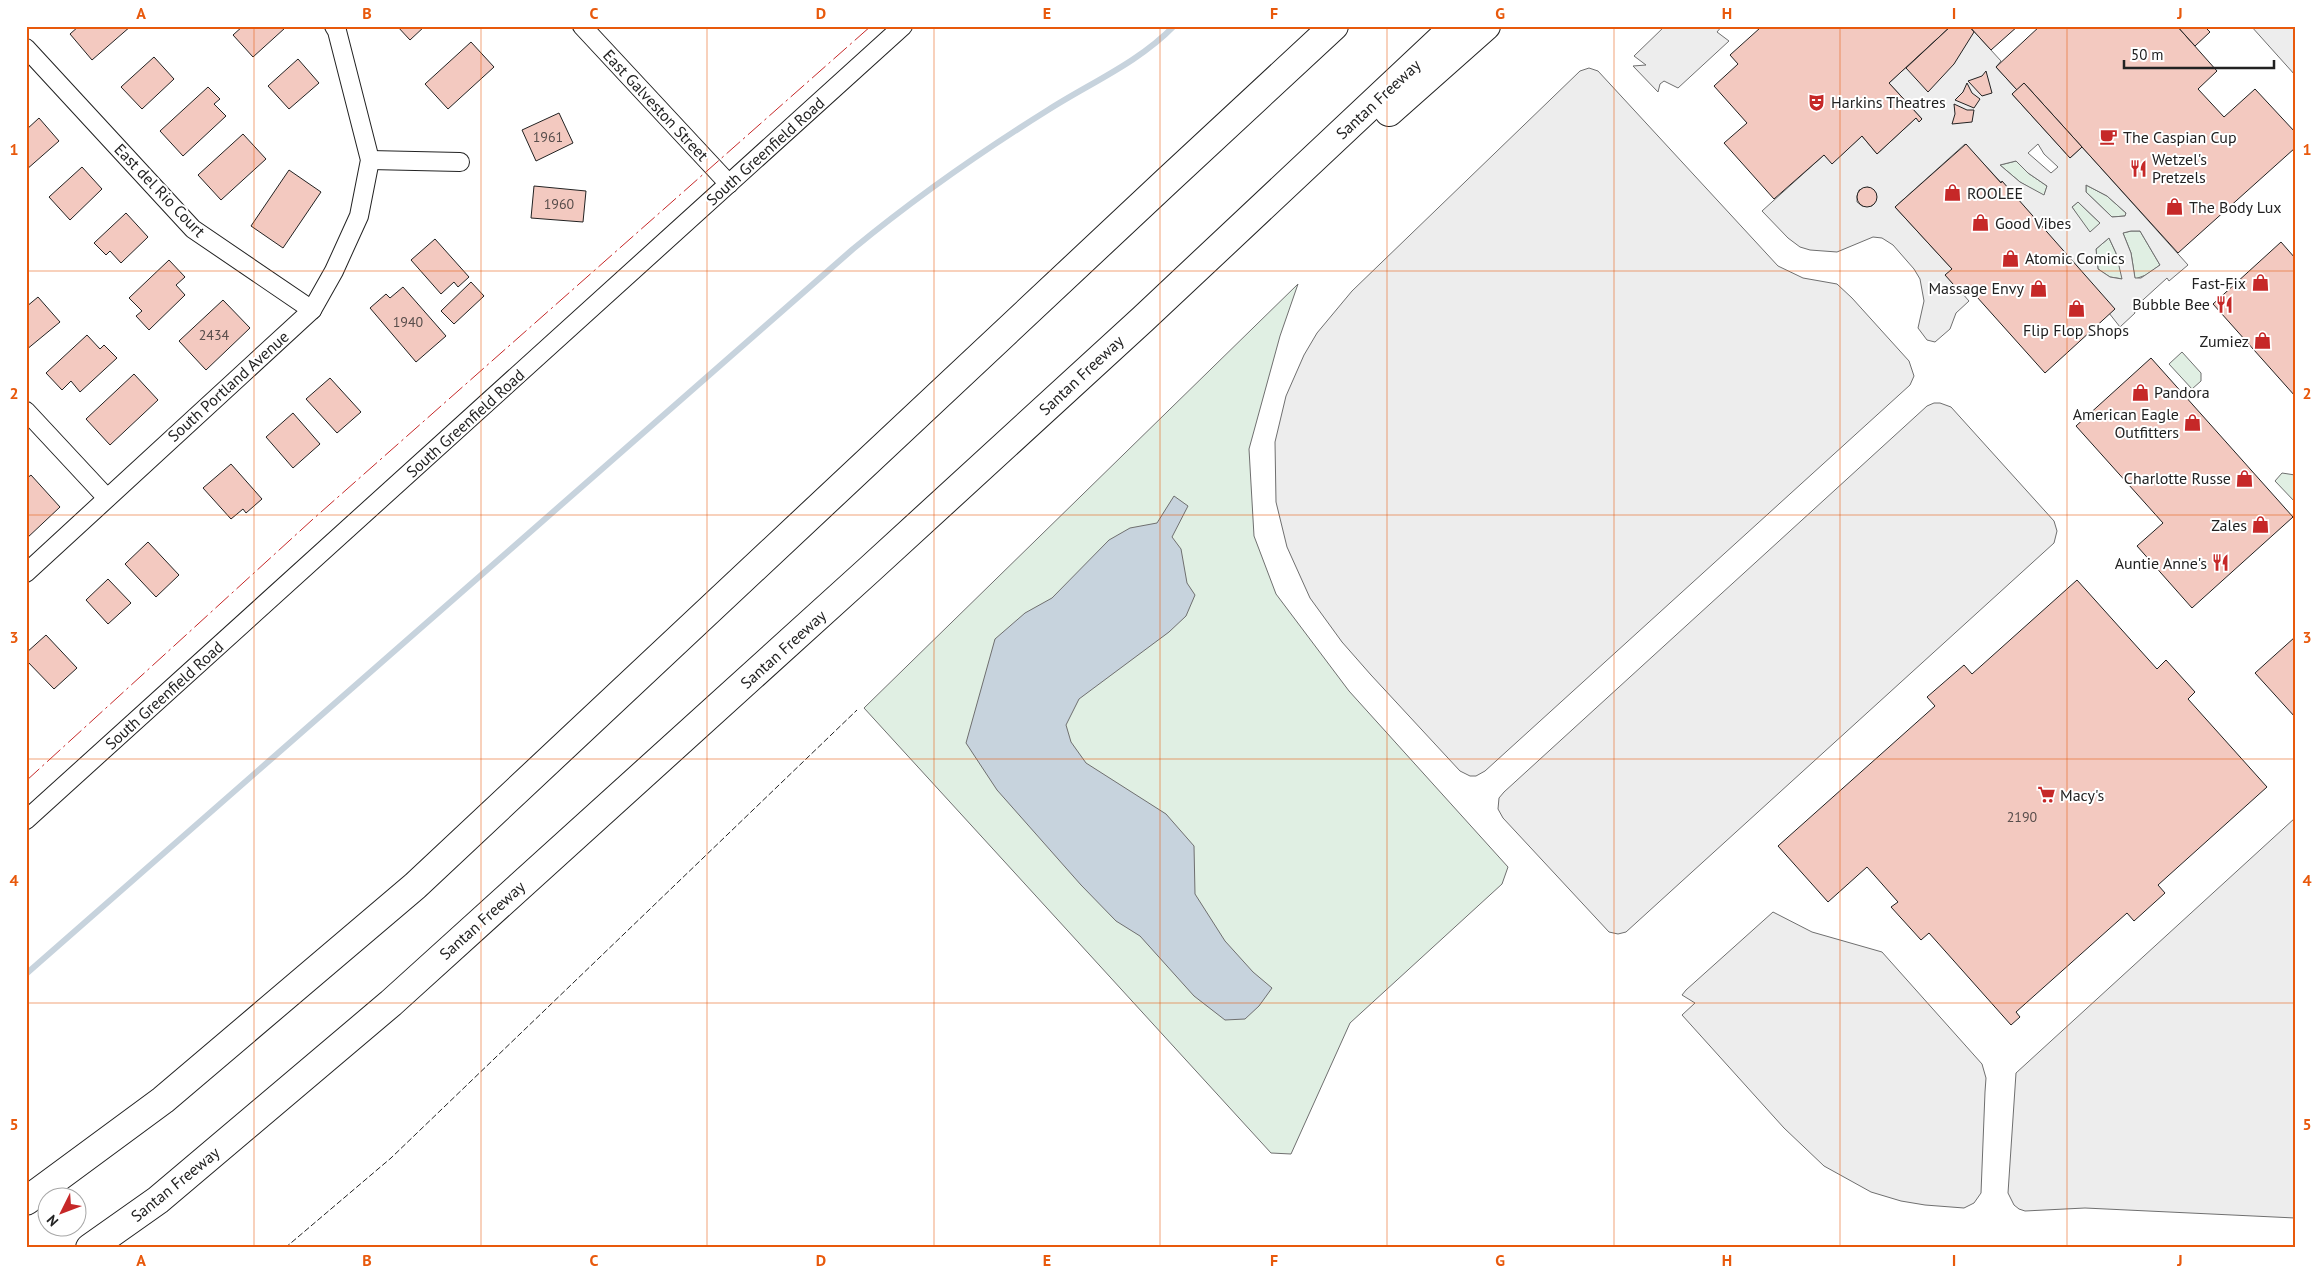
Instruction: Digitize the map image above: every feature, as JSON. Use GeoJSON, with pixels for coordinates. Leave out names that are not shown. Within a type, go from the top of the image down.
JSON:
{"type":"FeatureCollection","features":[{"type":"Feature","properties":{"kind":"highway"},"geometry":{"type":"LineString","coordinates":[[26,1201],[162,1100],[415,886],[1334,26]]}},
{"type":"Feature","properties":{"kind":"highway","name":"Santan Freeway"},"geometry":{"type":"LineString","coordinates":[[90,1248],[158,1200],[391,1003],[1143,319],[1455,26]]}},
{"type":"Feature","properties":{"kind":"highway"},"geometry":{"type":"LineString","coordinates":[[1143,319],[1416,90],[1486,26]]}},
{"type":"Feature","properties":{"kind":"street"},"geometry":{"type":"LineString","coordinates":[[334,26],[355,93],[370,160],[460,162]]}},
{"type":"Feature","properties":{"kind":"street","name":"East Galveston Street"},"geometry":{"type":"LineString","coordinates":[[582,26],[729,184]]}},
{"type":"Feature","properties":{"kind":"street","name":"South Greenfield Road"},"geometry":{"type":"LineString","coordinates":[[26,820],[904,26]]}},
{"type":"Feature","properties":{"kind":"street","name":"East del Rio Court"},"geometry":{"type":"LineString","coordinates":[[26,48],[193,229],[312,310]]}},
{"type":"Feature","properties":{"kind":"street","name":"South Portland Avenue"},"geometry":{"type":"LineString","coordinates":[[26,573],[312,310],[334,270],[359,216],[370,160]]}},
{"type":"Feature","properties":{"kind":"street"},"geometry":{"type":"LineString","coordinates":[[26,411],[107,498]]}},
{"type":"Feature","properties":{"kind":"green space"},"geometry":{"type":"Polygon","coordinates":[[[2016,161],[2028,173],[2047,186],[2044,196],[2020,182],[2000,165],[2016,161]]]}},
{"type":"Feature","properties":{"kind":"green space"},"geometry":{"type":"Polygon","coordinates":[[[2086,185],[2107,196],[2126,213],[2125,216],[2112,217],[2086,192],[2086,185]]]}},
{"type":"Feature","properties":{"kind":"green space"},"geometry":{"type":"Polygon","coordinates":[[[2078,202],[2101,224],[2089,233],[2072,207],[2078,202]]]}},
{"type":"Feature","properties":{"kind":"green space"},"geometry":{"type":"Polygon","coordinates":[[[2140,231],[2160,265],[2146,275],[2135,279],[2131,253],[2123,233],[2140,231]]]}},
{"type":"Feature","properties":{"kind":"green space"},"geometry":{"type":"Polygon","coordinates":[[[2109,238],[2116,253],[2123,279],[2110,277],[2098,269],[2096,249],[2109,238]]]}},
{"type":"Feature","properties":{"kind":"green space"},"geometry":{"type":"Polygon","coordinates":[[[1298,284],[1280,336],[1249,449],[1254,536],[1276,594],[1349,691],[1508,867],[1502,884],[1350,1023],[1291,1154],[1271,1153],[864,708],[1298,284]]]}},
{"type":"Feature","properties":{"kind":"green space"},"geometry":{"type":"Polygon","coordinates":[[[2182,352],[2201,373],[2201,381],[2192,389],[2169,364],[2182,352]]]}},
{"type":"Feature","properties":{"kind":"green space"},"geometry":{"type":"Polygon","coordinates":[[[2282,473],[2295,475],[2295,502],[2275,481],[2282,473]]]}},
{"type":"Feature","properties":{"kind":"shaded area"},"geometry":{"type":"Polygon","coordinates":[[[1665,26],[1722,26],[1717,32],[1729,41],[1678,88],[1664,81],[1660,84],[1658,92],[1633,66],[1646,65],[1634,56],[1665,26]]]}},
{"type":"Feature","properties":{"kind":"shaded area"},"geometry":{"type":"Polygon","coordinates":[[[1951,26],[1969,26],[2001,61],[1996,67],[2017,90],[2012,94],[2070,158],[2082,147],[2188,265],[2169,281],[2167,278],[2133,309],[2135,313],[2120,327],[2043,227],[1965,144],[1895,207],[1952,269],[1946,275],[1969,301],[1956,313],[1950,329],[1935,342],[1927,340],[1918,328],[1924,301],[1920,279],[1914,269],[1893,245],[1882,238],[1873,237],[1837,252],[1810,250],[1800,247],[1788,238],[1762,211],[1824,155],[1832,163],[1862,136],[1877,154],[1916,118],[1919,121],[1922,119],[1889,83],[1951,26]],[[2038,144],[2028,153],[2051,173],[2058,167],[2044,154],[2038,144]],[[2016,161],[2000,165],[2020,182],[2044,195],[2047,186],[2028,173],[2016,161]],[[2086,185],[2086,192],[2112,217],[2125,216],[2126,213],[2107,196],[2086,185]],[[1868,187],[1859,190],[1857,202],[1862,206],[1872,206],[1876,200],[1876,193],[1868,187]],[[2078,202],[2072,207],[2090,232],[2100,223],[2078,202]],[[2140,231],[2123,233],[2131,253],[2135,278],[2141,278],[2160,265],[2140,231]],[[2109,238],[2096,249],[2098,269],[2110,277],[2122,279],[2116,253],[2109,238]]]}},
{"type":"Feature","properties":{"kind":"shaded area"},"geometry":{"type":"Polygon","coordinates":[[[2251,26],[2295,26],[2295,75],[2251,26]]]}},
{"type":"Feature","properties":{"kind":"shaded area"},"geometry":{"type":"Polygon","coordinates":[[[1589,68],[1598,71],[1778,266],[1803,278],[1837,284],[1852,298],[1909,361],[1914,376],[1910,385],[1485,771],[1476,776],[1470,776],[1460,771],[1371,675],[1342,642],[1310,598],[1287,547],[1276,502],[1275,442],[1286,396],[1304,355],[1317,333],[1352,291],[1580,71],[1589,68]]]}},
{"type":"Feature","properties":{"kind":"shaded area"},"geometry":{"type":"Polygon","coordinates":[[[1934,403],[1951,407],[2054,521],[2057,531],[2054,543],[1626,932],[1618,934],[1609,932],[1503,818],[1498,809],[1499,798],[1927,406],[1934,403]]]}},
{"type":"Feature","properties":{"kind":"shaded area"},"geometry":{"type":"Polygon","coordinates":[[[1174,496],[1188,506],[1172,537],[1181,549],[1187,583],[1195,595],[1186,616],[1169,632],[1079,699],[1066,725],[1071,742],[1086,763],[1166,814],[1194,846],[1195,894],[1225,941],[1253,972],[1272,988],[1259,1006],[1245,1019],[1225,1020],[1194,996],[1140,936],[1116,921],[1081,885],[997,790],[966,743],[995,639],[1025,613],[1052,598],[1109,540],[1130,528],[1157,523],[1174,496]]]}},
{"type":"Feature","properties":{"kind":"shaded area"},"geometry":{"type":"Polygon","coordinates":[[[2295,818],[2295,1218],[2085,1208],[2025,1211],[2019,1209],[2014,1205],[2008,1193],[2016,1073],[2295,818]]]}},
{"type":"Feature","properties":{"kind":"shaded area"},"geometry":{"type":"Polygon","coordinates":[[[1773,912],[1812,932],[1882,952],[1982,1064],[1986,1078],[1981,1193],[1974,1203],[1964,1208],[1901,1201],[1871,1192],[1824,1166],[1784,1128],[1682,1015],[1695,1003],[1682,995],[1686,990],[1773,912]]]}},
{"type":"Feature","properties":{"kind":"building"},"geometry":{"type":"Polygon","coordinates":[[[79,26],[131,26],[92,60],[70,34],[79,26]]]}},
{"type":"Feature","properties":{"kind":"building"},"geometry":{"type":"Polygon","coordinates":[[[243,26],[283,26],[285,28],[253,57],[233,35],[243,26]]]}},
{"type":"Feature","properties":{"kind":"building"},"geometry":{"type":"Polygon","coordinates":[[[397,26],[425,26],[410,40],[397,26]]]}},
{"type":"Feature","properties":{"kind":"building","name":"Harkins Theatres"},"geometry":{"type":"Polygon","coordinates":[[[1758,26],[1951,26],[1889,83],[1922,119],[1919,122],[1916,118],[1877,154],[1862,136],[1832,164],[1824,155],[1774,199],[1724,143],[1747,123],[1714,86],[1738,64],[1730,55],[1760,28],[1758,26]]]}},
{"type":"Feature","properties":{"kind":"building"},"geometry":{"type":"Polygon","coordinates":[[[1951,26],[1969,26],[1974,32],[1954,64],[1928,92],[1906,68],[1951,26]]]}},
{"type":"Feature","properties":{"kind":"building"},"geometry":{"type":"Polygon","coordinates":[[[1969,26],[2018,26],[1991,50],[1969,26]]]}},
{"type":"Feature","properties":{"kind":"building"},"geometry":{"type":"Polygon","coordinates":[[[2040,26],[2177,26],[2217,71],[2198,89],[2224,117],[2255,89],[2295,132],[2295,148],[2178,253],[2024,83],[2017,90],[1996,67],[2040,26]]]}},
{"type":"Feature","properties":{"kind":"building"},"geometry":{"type":"Polygon","coordinates":[[[2177,26],[2204,26],[2210,32],[2195,46],[2177,26]]]}},
{"type":"Feature","properties":{"kind":"building"},"geometry":{"type":"Polygon","coordinates":[[[471,42],[494,67],[448,109],[425,84],[471,42]]]}},
{"type":"Feature","properties":{"kind":"building"},"geometry":{"type":"Polygon","coordinates":[[[154,57],[174,79],[142,109],[121,87],[154,57]]]}},
{"type":"Feature","properties":{"kind":"building"},"geometry":{"type":"Polygon","coordinates":[[[298,59],[319,83],[289,109],[268,86],[298,59]]]}},
{"type":"Feature","properties":{"kind":"building"},"geometry":{"type":"Polygon","coordinates":[[[1986,71],[1992,93],[1982,96],[1968,81],[1982,76],[1986,71]]]}},
{"type":"Feature","properties":{"kind":"building"},"geometry":{"type":"Polygon","coordinates":[[[1967,83],[1972,93],[1980,99],[1974,108],[1955,100],[1963,92],[1967,83]]]}},
{"type":"Feature","properties":{"kind":"building"},"geometry":{"type":"Polygon","coordinates":[[[2024,83],[2082,147],[2070,158],[2012,94],[2024,83]]]}},
{"type":"Feature","properties":{"kind":"building"},"geometry":{"type":"Polygon","coordinates":[[[208,87],[220,99],[214,104],[226,116],[183,156],[160,131],[208,87]]]}},
{"type":"Feature","properties":{"kind":"building"},"geometry":{"type":"Polygon","coordinates":[[[1954,104],[1967,110],[1974,110],[1972,122],[1952,124],[1955,114],[1954,104]]]}},
{"type":"Feature","properties":{"kind":"building"},"geometry":{"type":"Polygon","coordinates":[[[559,113],[573,143],[536,161],[522,130],[559,113]]]}},
{"type":"Feature","properties":{"kind":"building"},"geometry":{"type":"Polygon","coordinates":[[[39,118],[59,141],[26,170],[26,130],[39,118]]]}},
{"type":"Feature","properties":{"kind":"building"},"geometry":{"type":"Polygon","coordinates":[[[243,134],[266,159],[221,200],[198,175],[243,134]]]}},
{"type":"Feature","properties":{"kind":"building"},"geometry":{"type":"Polygon","coordinates":[[[1966,144],[2001,183],[2002,181],[2115,309],[2045,373],[1968,287],[1961,293],[1945,275],[1952,269],[1895,207],[1966,144]]]}},
{"type":"Feature","properties":{"kind":"building"},"geometry":{"type":"Polygon","coordinates":[[[82,167],[102,189],[70,220],[49,197],[82,167]]]}},
{"type":"Feature","properties":{"kind":"building"},"geometry":{"type":"Polygon","coordinates":[[[289,170],[321,192],[283,248],[251,226],[289,170]]]}},
{"type":"Feature","properties":{"kind":"building"},"geometry":{"type":"Polygon","coordinates":[[[534,186],[586,191],[583,222],[531,218],[534,186]]]}},
{"type":"Feature","properties":{"kind":"building"},"geometry":{"type":"Polygon","coordinates":[[[1867,187],[1874,190],[1877,197],[1874,204],[1867,207],[1860,204],[1857,197],[1860,190],[1867,187]]]}},
{"type":"Feature","properties":{"kind":"building"},"geometry":{"type":"Polygon","coordinates":[[[126,213],[148,237],[121,263],[110,251],[106,255],[94,243],[126,213]]]}},
{"type":"Feature","properties":{"kind":"building"},"geometry":{"type":"Polygon","coordinates":[[[435,239],[469,277],[458,287],[454,282],[441,294],[411,260],[435,239]]]}},
{"type":"Feature","properties":{"kind":"building"},"geometry":{"type":"Polygon","coordinates":[[[2281,242],[2295,258],[2295,396],[2213,304],[2281,242]]]}},
{"type":"Feature","properties":{"kind":"building"},"geometry":{"type":"Polygon","coordinates":[[[169,260],[185,277],[176,285],[185,295],[149,330],[136,316],[142,311],[129,298],[169,260]]]}},
{"type":"Feature","properties":{"kind":"building"},"geometry":{"type":"Polygon","coordinates":[[[471,282],[484,296],[454,324],[441,311],[471,282]]]}},
{"type":"Feature","properties":{"kind":"building"},"geometry":{"type":"Polygon","coordinates":[[[403,287],[446,336],[416,362],[370,308],[386,294],[390,298],[403,287]]]}},
{"type":"Feature","properties":{"kind":"building"},"geometry":{"type":"Polygon","coordinates":[[[38,297],[60,322],[26,350],[26,307],[38,297]]]}},
{"type":"Feature","properties":{"kind":"building"},"geometry":{"type":"Polygon","coordinates":[[[223,300],[250,328],[206,370],[179,341],[223,300]]]}},
{"type":"Feature","properties":{"kind":"building"},"geometry":{"type":"Polygon","coordinates":[[[87,335],[100,349],[104,345],[117,358],[80,392],[71,381],[62,390],[46,373],[87,335]]]}},
{"type":"Feature","properties":{"kind":"building"},"geometry":{"type":"Polygon","coordinates":[[[2151,358],[2293,517],[2192,608],[2137,546],[2163,523],[2076,426],[2151,358]]]}},
{"type":"Feature","properties":{"kind":"building"},"geometry":{"type":"Polygon","coordinates":[[[134,374],[158,400],[110,445],[86,419],[134,374]]]}},
{"type":"Feature","properties":{"kind":"building"},"geometry":{"type":"Polygon","coordinates":[[[330,378],[361,412],[337,433],[306,399],[330,378]]]}},
{"type":"Feature","properties":{"kind":"building"},"geometry":{"type":"Polygon","coordinates":[[[293,413],[320,444],[293,468],[266,437],[293,413]]]}},
{"type":"Feature","properties":{"kind":"building"},"geometry":{"type":"Polygon","coordinates":[[[231,464],[262,499],[246,513],[243,509],[231,519],[203,488],[231,464]]]}},
{"type":"Feature","properties":{"kind":"building"},"geometry":{"type":"Polygon","coordinates":[[[31,475],[60,507],[26,539],[26,479],[31,475]]]}},
{"type":"Feature","properties":{"kind":"building"},"geometry":{"type":"Polygon","coordinates":[[[148,542],[179,575],[156,597],[125,564],[148,542]]]}},
{"type":"Feature","properties":{"kind":"building"},"geometry":{"type":"Polygon","coordinates":[[[108,579],[131,603],[108,624],[86,600],[108,579]]]}},
{"type":"Feature","properties":{"kind":"building"},"geometry":{"type":"Polygon","coordinates":[[[2077,580],[2157,669],[2166,660],[2195,692],[2188,699],[2267,787],[2158,885],[2165,893],[2134,921],[2127,913],[2016,1012],[2020,1017],[2011,1025],[1929,933],[1921,940],[1891,907],[1898,902],[1867,867],[1828,902],[1778,846],[1935,706],[1927,697],[1964,665],[1972,674],[2077,580]]]}},
{"type":"Feature","properties":{"kind":"building"},"geometry":{"type":"Polygon","coordinates":[[[46,635],[77,668],[54,689],[26,660],[26,653],[46,635]]]}},
{"type":"Feature","properties":{"kind":"building"},"geometry":{"type":"Polygon","coordinates":[[[2295,637],[2295,717],[2255,673],[2295,637]]]}},
{"type":"Feature","properties":{"kind":"waterway"},"geometry":{"type":"LineString","coordinates":[[26,974],[853,249],[972,159],[1064,100],[1129,62],[1174,26]]}},
{"type":"Feature","properties":{"kind":"fence"},"geometry":{"type":"LineString","coordinates":[[285,1248],[391,1158],[857,710]]}},
{"type":"Feature","properties":{"kind":"power"},"geometry":{"type":"LineString","coordinates":[[26,781],[312,520],[871,26]]}},
{"type":"Feature","properties":{"kind":"place","name":"Harkins Theatres"},"geometry":{"type":"Point","coordinates":[1817,102]}},
{"type":"Feature","properties":{"kind":"place","name":"The Caspian Cup"},"geometry":{"type":"Point","coordinates":[2109,137]}},
{"type":"Feature","properties":{"kind":"place","name":"Wetzel's Pretzels"},"geometry":{"type":"Point","coordinates":[2138,168]}},
{"type":"Feature","properties":{"kind":"place","name":"ROOLEE"},"geometry":{"type":"Point","coordinates":[1953,193]}},
{"type":"Feature","properties":{"kind":"place","name":"The Body Lux"},"geometry":{"type":"Point","coordinates":[2175,207]}},
{"type":"Feature","properties":{"kind":"place","name":"Good Vibes"},"geometry":{"type":"Point","coordinates":[1981,223]}},
{"type":"Feature","properties":{"kind":"place","name":"Atomic Comics"},"geometry":{"type":"Point","coordinates":[2011,258]}},
{"type":"Feature","properties":{"kind":"place","name":"Fast-Fix"},"geometry":{"type":"Point","coordinates":[2260,283]}},
{"type":"Feature","properties":{"kind":"place","name":"Massage Envy"},"geometry":{"type":"Point","coordinates":[2038,288]}},
{"type":"Feature","properties":{"kind":"place","name":"Bubble Bee"},"geometry":{"type":"Point","coordinates":[2224,304]}},
{"type":"Feature","properties":{"kind":"place","name":"Flip Flop Shops"},"geometry":{"type":"Point","coordinates":[2076,308]}},
{"type":"Feature","properties":{"kind":"place","name":"Zumiez"},"geometry":{"type":"Point","coordinates":[2263,341]}},
{"type":"Feature","properties":{"kind":"place","name":"Pandora"},"geometry":{"type":"Point","coordinates":[2140,392]}},
{"type":"Feature","properties":{"kind":"place","name":"American Eagle Outfitters"},"geometry":{"type":"Point","coordinates":[2193,423]}},
{"type":"Feature","properties":{"kind":"place","name":"Charlotte Russe"},"geometry":{"type":"Point","coordinates":[2245,478]}},
{"type":"Feature","properties":{"kind":"place","name":"Zales"},"geometry":{"type":"Point","coordinates":[2261,525]}},
{"type":"Feature","properties":{"kind":"place","name":"Auntie Anne's"},"geometry":{"type":"Point","coordinates":[2221,563]}},
{"type":"Feature","properties":{"kind":"place","name":"Macy's"},"geometry":{"type":"Point","coordinates":[2046,795]}}]}
